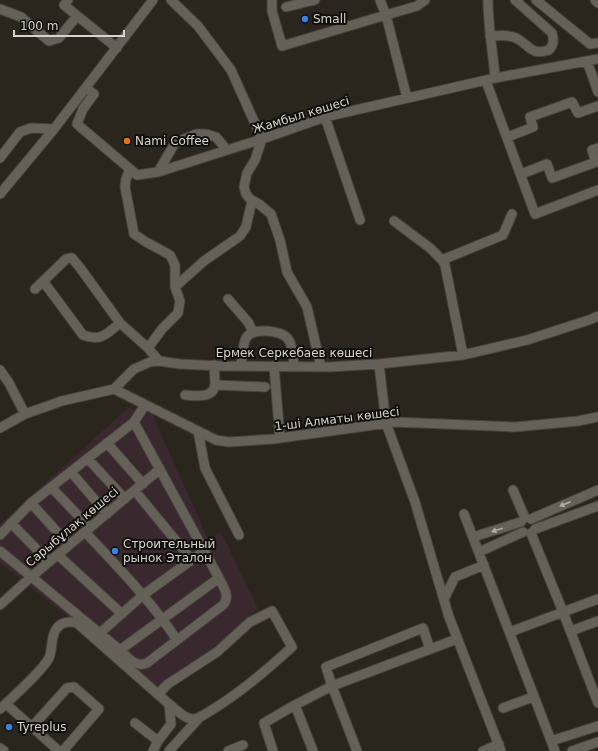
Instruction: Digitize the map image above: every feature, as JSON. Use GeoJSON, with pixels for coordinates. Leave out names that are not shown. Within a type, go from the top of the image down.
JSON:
{"type":"FeatureCollection","features":[{"type":"Feature","properties":{"kind":"street"},"geometry":{"type":"LineString","coordinates":[[68,0],[64,6],[117,48]]}},
{"type":"Feature","properties":{"kind":"street"},"geometry":{"type":"LineString","coordinates":[[0,194],[54,129],[153,0]]}},
{"type":"Feature","properties":{"kind":"street"},"geometry":{"type":"LineString","coordinates":[[171,0],[198,26],[231,70],[262,139],[255,160],[247,173],[244,187],[246,194],[250,199],[271,214],[280,240],[287,272],[307,306],[321,367]]}},
{"type":"Feature","properties":{"kind":"street"},"geometry":{"type":"LineString","coordinates":[[272,0],[272,11],[282,46],[417,6],[425,0]]}},
{"type":"Feature","properties":{"kind":"street"},"geometry":{"type":"LineString","coordinates":[[286,7],[315,0]]}},
{"type":"Feature","properties":{"kind":"street"},"geometry":{"type":"LineString","coordinates":[[380,0],[386,15],[407,98]]}},
{"type":"Feature","properties":{"kind":"street"},"geometry":{"type":"LineString","coordinates":[[488,0],[490,79],[508,137],[535,214],[598,190]]}},
{"type":"Feature","properties":{"kind":"street"},"geometry":{"type":"LineString","coordinates":[[490,36],[506,35],[516,38],[528,48],[536,52],[549,50],[553,45],[554,39],[552,33],[516,0]]}},
{"type":"Feature","properties":{"kind":"street"},"geometry":{"type":"LineString","coordinates":[[536,0],[590,44],[598,43]]}},
{"type":"Feature","properties":{"kind":"street"},"geometry":{"type":"LineString","coordinates":[[594,0],[598,3]]}},
{"type":"Feature","properties":{"kind":"street"},"geometry":{"type":"LineString","coordinates":[[0,9],[21,17],[49,41],[59,38],[77,16]]}},
{"type":"Feature","properties":{"kind":"street","name":"Жамбыл көшесі"},"geometry":{"type":"LineString","coordinates":[[86,88],[94,94],[83,109],[77,124],[137,175],[158,172],[325,117],[490,79],[598,59]]}},
{"type":"Feature","properties":{"kind":"street"},"geometry":{"type":"LineString","coordinates":[[587,61],[598,92]]}},
{"type":"Feature","properties":{"kind":"street"},"geometry":{"type":"LineString","coordinates":[[508,137],[533,127],[530,117],[572,102],[578,113],[598,106]]}},
{"type":"Feature","properties":{"kind":"street"},"geometry":{"type":"LineString","coordinates":[[325,117],[360,220]]}},
{"type":"Feature","properties":{"kind":"street"},"geometry":{"type":"LineString","coordinates":[[0,158],[20,132],[32,128],[54,129]]}},
{"type":"Feature","properties":{"kind":"street"},"geometry":{"type":"LineString","coordinates":[[158,172],[175,143],[196,134],[206,134],[216,137],[227,150]]}},
{"type":"Feature","properties":{"kind":"street"},"geometry":{"type":"LineString","coordinates":[[521,174],[547,164],[552,178],[596,162],[592,150],[598,148]]}},
{"type":"Feature","properties":{"kind":"street"},"geometry":{"type":"LineString","coordinates":[[130,169],[126,178],[125,187],[134,234],[170,255],[176,265],[175,287],[180,301],[178,313],[162,329],[148,348]]}},
{"type":"Feature","properties":{"kind":"street"},"geometry":{"type":"LineString","coordinates":[[175,287],[204,261],[240,236],[246,227],[252,201]]}},
{"type":"Feature","properties":{"kind":"street"},"geometry":{"type":"LineString","coordinates":[[442,260],[503,235],[507,229],[512,214]]}},
{"type":"Feature","properties":{"kind":"street"},"geometry":{"type":"LineString","coordinates":[[394,221],[430,248],[445,265],[462,354]]}},
{"type":"Feature","properties":{"kind":"street"},"geometry":{"type":"LineString","coordinates":[[35,288],[66,259],[72,258],[120,323],[148,348],[159,361]]}},
{"type":"Feature","properties":{"kind":"street"},"geometry":{"type":"LineString","coordinates":[[43,281],[83,335],[92,338],[101,337],[120,323]]}},
{"type":"Feature","properties":{"kind":"street"},"geometry":{"type":"LineString","coordinates":[[228,299],[248,322],[253,332]]}},
{"type":"Feature","properties":{"kind":"street","name":"Ермек Серкебаев көшесі"},"geometry":{"type":"LineString","coordinates":[[114,389],[134,369],[150,362],[159,361],[180,364],[240,366],[321,367],[379,364],[462,354],[527,340],[598,316]]}},
{"type":"Feature","properties":{"kind":"street"},"geometry":{"type":"LineString","coordinates":[[240,366],[246,338],[253,332],[262,330],[285,335],[290,340],[294,366]]}},
{"type":"Feature","properties":{"kind":"street"},"geometry":{"type":"LineString","coordinates":[[379,364],[386,424],[415,502],[457,639],[500,747],[482,751]]}},
{"type":"Feature","properties":{"kind":"street"},"geometry":{"type":"LineString","coordinates":[[184,395],[203,397],[210,393],[215,385],[214,365]]}},
{"type":"Feature","properties":{"kind":"street"},"geometry":{"type":"LineString","coordinates":[[274,366],[280,438]]}},
{"type":"Feature","properties":{"kind":"street"},"geometry":{"type":"LineString","coordinates":[[0,370],[9,383],[25,414]]}},
{"type":"Feature","properties":{"kind":"street"},"geometry":{"type":"LineString","coordinates":[[215,385],[265,387]]}},
{"type":"Feature","properties":{"kind":"street"},"geometry":{"type":"LineString","coordinates":[[0,428],[25,414],[62,400],[114,389]]}},
{"type":"Feature","properties":{"kind":"street","name":"1-ші Алматы көшесі"},"geometry":{"type":"LineString","coordinates":[[114,389],[216,440],[229,442],[280,438],[395,422],[515,427],[578,421],[598,417]]}},
{"type":"Feature","properties":{"kind":"street"},"geometry":{"type":"LineString","coordinates":[[0,535],[31,503],[134,422],[145,405]]}},
{"type":"Feature","properties":{"kind":"street"},"geometry":{"type":"LineString","coordinates":[[0,551],[100,633],[134,663],[142,665],[147,663],[178,640],[226,602],[228,597],[219,578],[134,422]]}},
{"type":"Feature","properties":{"kind":"street"},"geometry":{"type":"LineString","coordinates":[[198,431],[205,468],[239,535]]}},
{"type":"Feature","properties":{"kind":"street"},"geometry":{"type":"LineString","coordinates":[[106,443],[143,484]]}},
{"type":"Feature","properties":{"kind":"street"},"geometry":{"type":"LineString","coordinates":[[88,459],[125,499]]}},
{"type":"Feature","properties":{"kind":"street","name":"Сарыбұлақ көшесі"},"geometry":{"type":"LineString","coordinates":[[0,605],[31,577],[160,469]]}},
{"type":"Feature","properties":{"kind":"street"},"geometry":{"type":"LineString","coordinates":[[71,472],[107,514]]}},
{"type":"Feature","properties":{"kind":"street"},"geometry":{"type":"LineString","coordinates":[[51,487],[144,595],[178,640]]}},
{"type":"Feature","properties":{"kind":"street"},"geometry":{"type":"LineString","coordinates":[[513,490],[526,520],[535,523],[530,531]]}},
{"type":"Feature","properties":{"kind":"street"},"geometry":{"type":"LineString","coordinates":[[473,537],[526,520],[598,490]]}},
{"type":"Feature","properties":{"kind":"street"},"geometry":{"type":"LineString","coordinates":[[135,491],[191,559]]}},
{"type":"Feature","properties":{"kind":"street"},"geometry":{"type":"LineString","coordinates":[[31,503],[69,545]]}},
{"type":"Feature","properties":{"kind":"street"},"geometry":{"type":"LineString","coordinates":[[479,552],[598,506]]}},
{"type":"Feature","properties":{"kind":"street"},"geometry":{"type":"LineString","coordinates":[[464,514],[555,751]]}},
{"type":"Feature","properties":{"kind":"street"},"geometry":{"type":"LineString","coordinates":[[526,520],[521,528],[530,531],[571,631],[598,703]]}},
{"type":"Feature","properties":{"kind":"street"},"geometry":{"type":"LineString","coordinates":[[11,523],[49,562]]}},
{"type":"Feature","properties":{"kind":"street"},"geometry":{"type":"LineString","coordinates":[[100,633],[144,595],[204,550]]}},
{"type":"Feature","properties":{"kind":"street"},"geometry":{"type":"LineString","coordinates":[[58,555],[122,614]]}},
{"type":"Feature","properties":{"kind":"street"},"geometry":{"type":"LineString","coordinates":[[444,599],[455,577],[484,565]]}},
{"type":"Feature","properties":{"kind":"street"},"geometry":{"type":"LineString","coordinates":[[120,650],[219,578]]}},
{"type":"Feature","properties":{"kind":"street"},"geometry":{"type":"LineString","coordinates":[[510,632],[598,599]]}},
{"type":"Feature","properties":{"kind":"street"},"geometry":{"type":"LineString","coordinates":[[158,694],[168,684],[217,652],[250,622],[272,611],[292,647],[245,689],[200,717],[169,751]]}},
{"type":"Feature","properties":{"kind":"street"},"geometry":{"type":"LineString","coordinates":[[571,631],[598,621]]}},
{"type":"Feature","properties":{"kind":"street"},"geometry":{"type":"LineString","coordinates":[[59,751],[3,707],[45,664],[51,649],[51,642],[58,627],[65,623],[76,623],[184,716],[192,719],[200,717]]}},
{"type":"Feature","properties":{"kind":"street"},"geometry":{"type":"LineString","coordinates":[[356,751],[326,668],[423,628],[430,648]]}},
{"type":"Feature","properties":{"kind":"street"},"geometry":{"type":"LineString","coordinates":[[273,751],[264,723],[332,686],[457,639]]}},
{"type":"Feature","properties":{"kind":"street"},"geometry":{"type":"LineString","coordinates":[[31,728],[67,688],[74,687],[99,709],[63,751]]}},
{"type":"Feature","properties":{"kind":"street"},"geometry":{"type":"LineString","coordinates":[[502,708],[533,697]]}},
{"type":"Feature","properties":{"kind":"street"},"geometry":{"type":"LineString","coordinates":[[153,751],[158,741],[171,724],[169,704]]}},
{"type":"Feature","properties":{"kind":"street"},"geometry":{"type":"LineString","coordinates":[[295,705],[313,751]]}},
{"type":"Feature","properties":{"kind":"street"},"geometry":{"type":"LineString","coordinates":[[135,723],[158,741]]}},
{"type":"Feature","properties":{"kind":"street"},"geometry":{"type":"LineString","coordinates":[[551,741],[598,726]]}},
{"type":"Feature","properties":{"kind":"street"},"geometry":{"type":"LineString","coordinates":[[572,751],[598,742]]}},
{"type":"Feature","properties":{"kind":"street"},"geometry":{"type":"LineString","coordinates":[[228,751],[243,745]]}},
{"type":"Feature","properties":{"kind":"street"},"geometry":{"type":"LineString","coordinates":[[0,748],[4,751]]}},
{"type":"Feature","properties":{"kind":"shaded area","name":"Строительный рынок Эталон"},"geometry":{"type":"Polygon","coordinates":[[[128,408],[152,414],[208,539],[221,532],[258,609],[209,654],[157,690],[135,670],[0,563],[0,524],[128,408]]]}},
{"type":"Feature","properties":{"kind":"place","name":"Small"},"geometry":{"type":"Point","coordinates":[305,19]}},
{"type":"Feature","properties":{"kind":"place","name":"Nami Coffee"},"geometry":{"type":"Point","coordinates":[127,141]}},
{"type":"Feature","properties":{"kind":"place","name":"Строительный рынок Эталон"},"geometry":{"type":"Point","coordinates":[115,551]}},
{"type":"Feature","properties":{"kind":"place","name":"Tyreplus"},"geometry":{"type":"Point","coordinates":[9,727]}}]}
